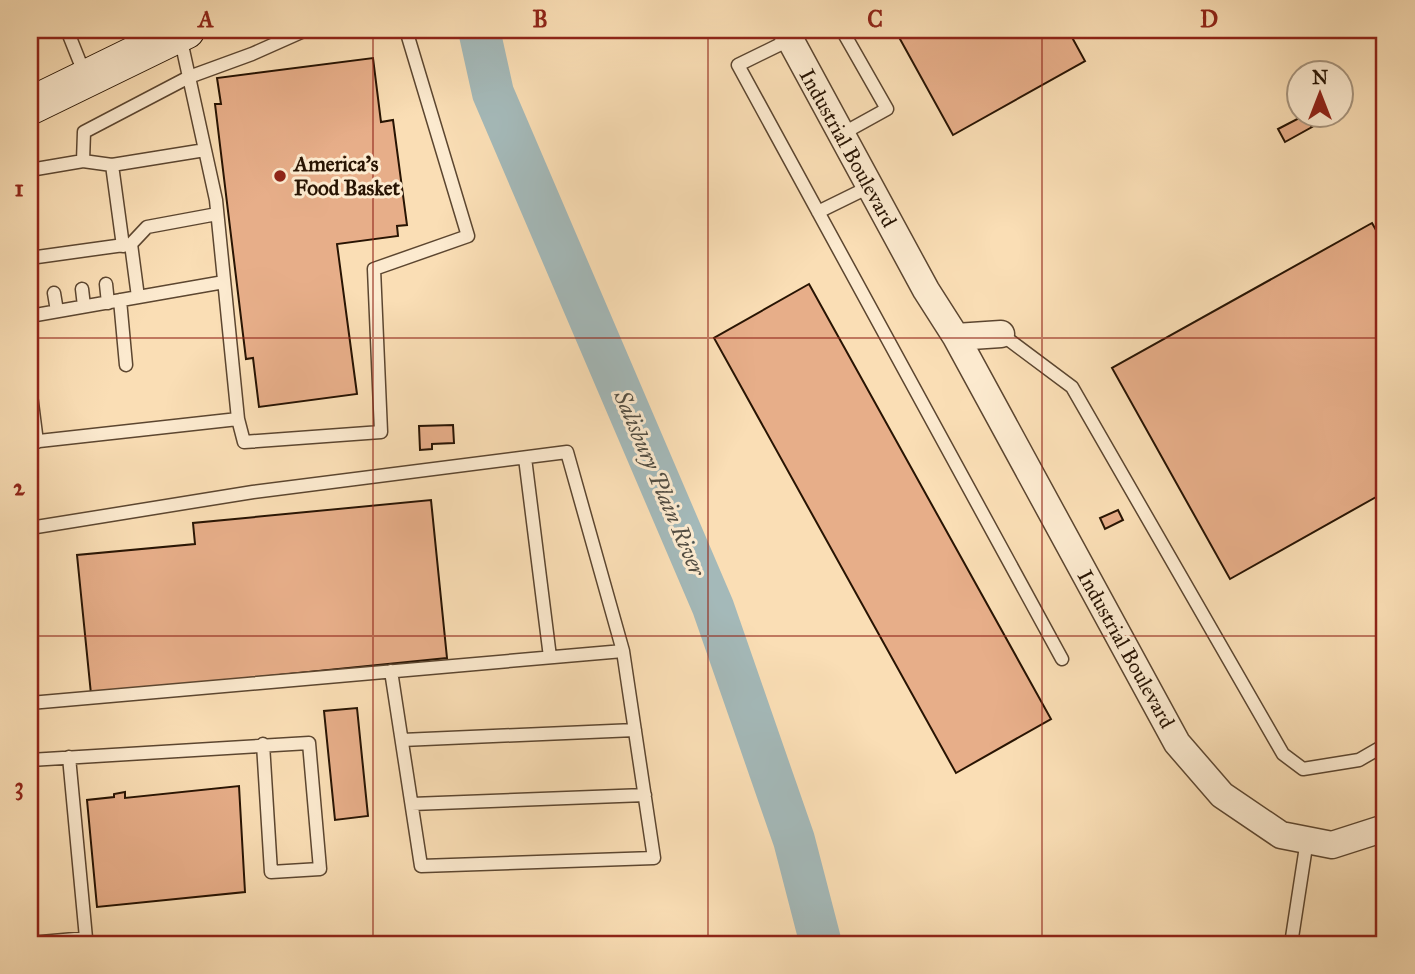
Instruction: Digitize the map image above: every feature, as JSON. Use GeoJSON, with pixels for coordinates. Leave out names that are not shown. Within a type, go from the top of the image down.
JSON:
{"type":"FeatureCollection","features":[{"type":"Feature","properties":{"kind":"main road"},"geometry":{"type":"LineString","coordinates":[[30,106],[183,31]]}},
{"type":"Feature","properties":{"kind":"street","name":"Industrial Boulevard"},"geometry":{"type":"LineString","coordinates":[[787,35],[869,187],[956,337],[1177,743],[1222,795],[1281,835],[1332,845],[1385,828]]}},
{"type":"Feature","properties":{"kind":"street"},"geometry":{"type":"LineString","coordinates":[[956,337],[1001,334]]}},
{"type":"Feature","properties":{"kind":"lane"},"geometry":{"type":"LineString","coordinates":[[67,30],[86,78]]}},
{"type":"Feature","properties":{"kind":"lane"},"geometry":{"type":"LineString","coordinates":[[83,161],[84,132],[189,77],[252,54],[306,30]]}},
{"type":"Feature","properties":{"kind":"lane"},"geometry":{"type":"LineString","coordinates":[[183,31],[189,77],[217,214],[238,419],[244,442],[381,432],[374,270],[468,236],[406,30]]}},
{"type":"Feature","properties":{"kind":"lane"},"geometry":{"type":"LineString","coordinates":[[841,135],[887,109],[842,30]]}},
{"type":"Feature","properties":{"kind":"lane"},"geometry":{"type":"LineString","coordinates":[[787,35],[738,65],[1062,659]]}},
{"type":"Feature","properties":{"kind":"lane"},"geometry":{"type":"LineString","coordinates":[[30,170],[83,161],[112,165],[205,150]]}},
{"type":"Feature","properties":{"kind":"lane"},"geometry":{"type":"LineString","coordinates":[[112,165],[138,297]]}},
{"type":"Feature","properties":{"kind":"lane"},"geometry":{"type":"LineString","coordinates":[[818,212],[869,187]]}},
{"type":"Feature","properties":{"kind":"lane"},"geometry":{"type":"LineString","coordinates":[[30,258],[50,261],[103,254],[127,245],[147,227],[217,214]]}},
{"type":"Feature","properties":{"kind":"lane"},"geometry":{"type":"LineString","coordinates":[[30,316],[224,282]]}},
{"type":"Feature","properties":{"kind":"lane"},"geometry":{"type":"LineString","coordinates":[[106,284],[114,301],[126,365]]}},
{"type":"Feature","properties":{"kind":"lane"},"geometry":{"type":"LineString","coordinates":[[82,289],[85,306]]}},
{"type":"Feature","properties":{"kind":"lane"},"geometry":{"type":"LineString","coordinates":[[54,293],[57,311]]}},
{"type":"Feature","properties":{"kind":"lane"},"geometry":{"type":"LineString","coordinates":[[1001,334],[1072,387],[1283,754],[1303,769],[1359,760],[1385,744]]}},
{"type":"Feature","properties":{"kind":"lane"},"geometry":{"type":"LineString","coordinates":[[30,387],[34,442],[238,419]]}},
{"type":"Feature","properties":{"kind":"lane"},"geometry":{"type":"LineString","coordinates":[[30,528],[253,492],[567,452],[623,651],[654,858],[421,866],[391,671]]}},
{"type":"Feature","properties":{"kind":"lane"},"geometry":{"type":"LineString","coordinates":[[525,458],[550,657]]}},
{"type":"Feature","properties":{"kind":"lane"},"geometry":{"type":"LineString","coordinates":[[30,703],[623,651]]}},
{"type":"Feature","properties":{"kind":"lane"},"geometry":{"type":"LineString","coordinates":[[402,740],[635,730]]}},
{"type":"Feature","properties":{"kind":"lane"},"geometry":{"type":"LineString","coordinates":[[30,760],[263,744],[309,743],[320,869],[271,872],[263,744]]}},
{"type":"Feature","properties":{"kind":"lane"},"geometry":{"type":"LineString","coordinates":[[30,943],[86,938],[69,757]]}},
{"type":"Feature","properties":{"kind":"lane"},"geometry":{"type":"LineString","coordinates":[[412,804],[645,795]]}},
{"type":"Feature","properties":{"kind":"lane"},"geometry":{"type":"LineString","coordinates":[[1291,944],[1307,840]]}},
{"type":"Feature","properties":{"kind":"building"},"geometry":{"type":"Polygon","coordinates":[[[895,30],[1068,30],[1085,61],[953,135],[895,30]]]}},
{"type":"Feature","properties":{"kind":"building"},"geometry":{"type":"Polygon","coordinates":[[[373,58],[381,122],[393,120],[407,225],[397,226],[398,236],[337,244],[357,394],[259,407],[253,358],[246,359],[215,104],[221,104],[217,78],[373,58]]]}},
{"type":"Feature","properties":{"kind":"building"},"geometry":{"type":"Polygon","coordinates":[[[1286,125],[1286,130],[1307,130],[1285,142],[1278,129],[1286,125]]]}},
{"type":"Feature","properties":{"kind":"building"},"geometry":{"type":"Polygon","coordinates":[[[1372,223],[1385,246],[1385,492],[1230,579],[1112,368],[1372,223]]]}},
{"type":"Feature","properties":{"kind":"building"},"geometry":{"type":"Polygon","coordinates":[[[809,284],[1051,719],[956,773],[714,338],[809,284]]]}},
{"type":"Feature","properties":{"kind":"building"},"geometry":{"type":"Polygon","coordinates":[[[453,425],[454,443],[432,444],[432,449],[420,450],[419,426],[453,425]]]}},
{"type":"Feature","properties":{"kind":"building"},"geometry":{"type":"Polygon","coordinates":[[[431,500],[447,658],[91,694],[77,555],[195,544],[193,523],[431,500]]]}},
{"type":"Feature","properties":{"kind":"building"},"geometry":{"type":"Polygon","coordinates":[[[1118,510],[1123,520],[1105,529],[1100,518],[1118,510]]]}},
{"type":"Feature","properties":{"kind":"building"},"geometry":{"type":"Polygon","coordinates":[[[357,708],[368,816],[335,820],[324,711],[357,708]]]}},
{"type":"Feature","properties":{"kind":"building"},"geometry":{"type":"Polygon","coordinates":[[[239,786],[245,892],[97,907],[87,800],[114,797],[114,794],[125,792],[125,798],[239,786]]]}},
{"type":"Feature","properties":{"kind":"waterway","name":"Salisbury Plain River"},"geometry":{"type":"LineString","coordinates":[[479,30],[493,93],[713,607],[794,840],[821,944]]}},
{"type":"Feature","properties":{"kind":"place","name":"America's Food Basket"},"geometry":{"type":"Point","coordinates":[280,176]}}]}
